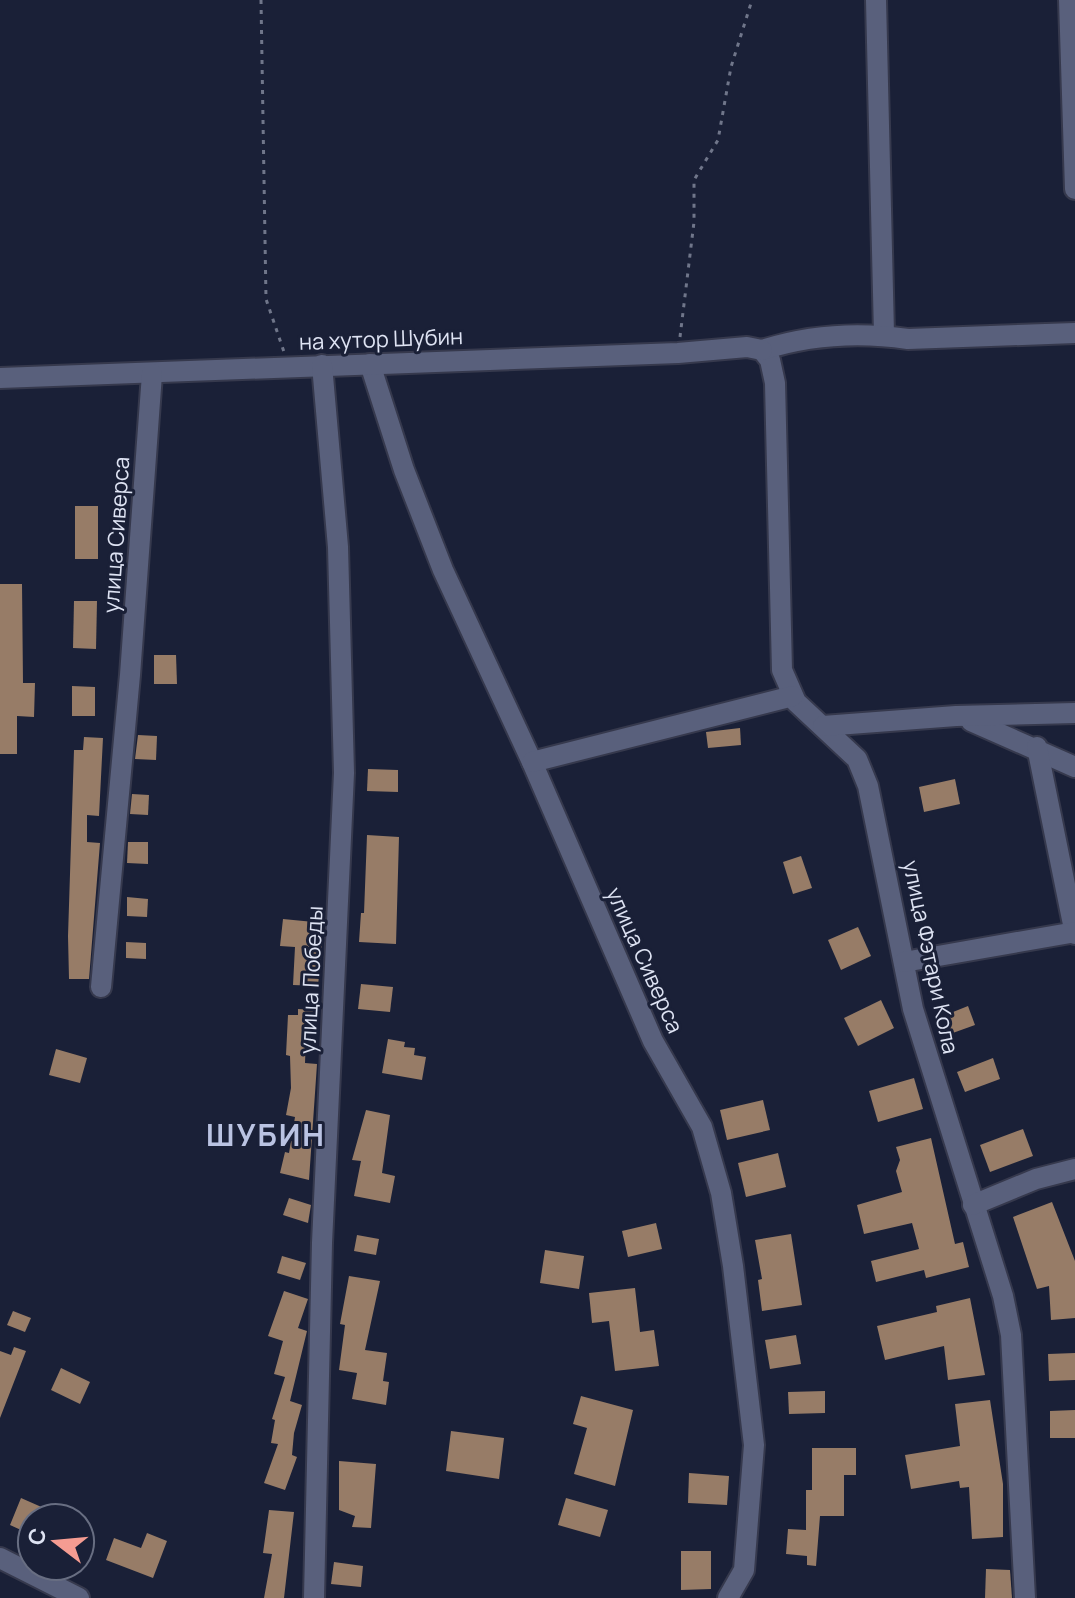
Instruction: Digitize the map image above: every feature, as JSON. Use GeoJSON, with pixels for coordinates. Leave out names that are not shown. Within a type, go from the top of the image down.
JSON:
{"type":"FeatureCollection","features":[{"type":"Feature","properties":{"kind":"street"},"geometry":{"type":"LineString","coordinates":[[876,0],[884,334]]}},
{"type":"Feature","properties":{"kind":"street"},"geometry":{"type":"LineString","coordinates":[[1069,0],[1075,189]]}},
{"type":"Feature","properties":{"kind":"street","name":"на хутор Шубин"},"geometry":{"type":"LineString","coordinates":[[0,378],[678,353],[747,347],[762,350],[816,338],[884,334],[908,339],[1075,333]]}},
{"type":"Feature","properties":{"kind":"street","name":"улица Фэтари Кола"},"geometry":{"type":"LineString","coordinates":[[762,350],[770,360],[775,383],[782,670],[793,696],[807,715],[857,759],[868,786],[913,1009],[1003,1296],[1011,1335],[1025,1598]]}},
{"type":"Feature","properties":{"kind":"street","name":"улица Сиверса"},"geometry":{"type":"LineString","coordinates":[[370,364],[420,513],[490,677],[532,762],[653,1041],[702,1127],[721,1193],[735,1280],[754,1445],[744,1570],[728,1598]]}},
{"type":"Feature","properties":{"kind":"street","name":"улица Победы"},"geometry":{"type":"LineString","coordinates":[[314,1598],[322,1243],[344,773],[338,547],[322,365]]}},
{"type":"Feature","properties":{"kind":"street","name":"улица Сиверса"},"geometry":{"type":"LineString","coordinates":[[101,987],[130,675],[152,374]]}},
{"type":"Feature","properties":{"kind":"street"},"geometry":{"type":"LineString","coordinates":[[532,762],[793,696]]}},
{"type":"Feature","properties":{"kind":"street"},"geometry":{"type":"LineString","coordinates":[[823,726],[956,716],[1075,713]]}},
{"type":"Feature","properties":{"kind":"street"},"geometry":{"type":"LineString","coordinates":[[956,716],[1037,747],[1075,767]]}},
{"type":"Feature","properties":{"kind":"street"},"geometry":{"type":"LineString","coordinates":[[904,962],[1075,933],[1037,747]]}},
{"type":"Feature","properties":{"kind":"street"},"geometry":{"type":"LineString","coordinates":[[973,1205],[1036,1179],[1075,1169]]}},
{"type":"Feature","properties":{"kind":"street"},"geometry":{"type":"LineString","coordinates":[[0,1558],[79,1598]]}},
{"type":"Feature","properties":{"kind":"path"},"geometry":{"type":"LineString","coordinates":[[261,0],[266,299],[289,367]]}},
{"type":"Feature","properties":{"kind":"path"},"geometry":{"type":"LineString","coordinates":[[678,353],[694,222],[694,180],[718,140],[731,67],[752,0]]}},
{"type":"Feature","properties":{"kind":"building"},"geometry":{"type":"Polygon","coordinates":[[[75,506],[98,506],[98,559],[75,559],[75,506]]]}},
{"type":"Feature","properties":{"kind":"building"},"geometry":{"type":"Polygon","coordinates":[[[0,584],[22,584],[23,683],[35,683],[34,717],[17,716],[17,754],[0,754],[0,584]]]}},
{"type":"Feature","properties":{"kind":"building"},"geometry":{"type":"Polygon","coordinates":[[[74,601],[97,601],[96,649],[73,648],[74,601]]]}},
{"type":"Feature","properties":{"kind":"building"},"geometry":{"type":"Polygon","coordinates":[[[154,655],[176,655],[177,684],[154,684],[154,655]]]}},
{"type":"Feature","properties":{"kind":"building"},"geometry":{"type":"Polygon","coordinates":[[[72,686],[95,687],[95,716],[72,716],[72,686]]]}},
{"type":"Feature","properties":{"kind":"building"},"geometry":{"type":"Polygon","coordinates":[[[740,728],[741,745],[708,748],[706,732],[740,728]]]}},
{"type":"Feature","properties":{"kind":"building"},"geometry":{"type":"Polygon","coordinates":[[[138,735],[157,736],[156,760],[135,759],[138,735]]]}},
{"type":"Feature","properties":{"kind":"building"},"geometry":{"type":"Polygon","coordinates":[[[84,737],[103,738],[99,816],[87,815],[87,842],[100,843],[89,979],[69,979],[74,750],[83,750],[84,737]]]}},
{"type":"Feature","properties":{"kind":"building"},"geometry":{"type":"Polygon","coordinates":[[[368,769],[398,770],[398,792],[367,791],[368,769]]]}},
{"type":"Feature","properties":{"kind":"building"},"geometry":{"type":"Polygon","coordinates":[[[955,779],[960,804],[924,812],[919,787],[955,779]]]}},
{"type":"Feature","properties":{"kind":"building"},"geometry":{"type":"Polygon","coordinates":[[[132,794],[149,795],[148,815],[130,814],[132,794]]]}},
{"type":"Feature","properties":{"kind":"building"},"geometry":{"type":"Polygon","coordinates":[[[367,835],[399,837],[396,944],[359,942],[361,913],[364,913],[367,835]]]}},
{"type":"Feature","properties":{"kind":"building"},"geometry":{"type":"Polygon","coordinates":[[[128,842],[148,842],[148,864],[127,863],[128,842]]]}},
{"type":"Feature","properties":{"kind":"building"},"geometry":{"type":"Polygon","coordinates":[[[801,856],[812,888],[793,894],[783,862],[801,856]]]}},
{"type":"Feature","properties":{"kind":"building"},"geometry":{"type":"Polygon","coordinates":[[[127,897],[148,899],[147,917],[127,916],[127,897]]]}},
{"type":"Feature","properties":{"kind":"building"},"geometry":{"type":"Polygon","coordinates":[[[283,919],[324,923],[318,986],[293,985],[295,947],[280,946],[283,919]]]}},
{"type":"Feature","properties":{"kind":"building"},"geometry":{"type":"Polygon","coordinates":[[[858,927],[871,956],[841,970],[828,940],[858,927]]]}},
{"type":"Feature","properties":{"kind":"building"},"geometry":{"type":"Polygon","coordinates":[[[126,942],[146,943],[146,959],[126,958],[126,942]]]}},
{"type":"Feature","properties":{"kind":"building"},"geometry":{"type":"Polygon","coordinates":[[[361,984],[393,987],[390,1012],[358,1009],[361,984]]]}},
{"type":"Feature","properties":{"kind":"building"},"geometry":{"type":"Polygon","coordinates":[[[881,1000],[894,1028],[858,1046],[844,1018],[881,1000]]]}},
{"type":"Feature","properties":{"kind":"building"},"geometry":{"type":"Polygon","coordinates":[[[968,1006],[975,1025],[950,1034],[943,1016],[968,1006]]]}},
{"type":"Feature","properties":{"kind":"building"},"geometry":{"type":"Polygon","coordinates":[[[298,1009],[314,1010],[313,1036],[306,1036],[305,1063],[317,1064],[309,1180],[280,1173],[285,1152],[289,1153],[295,1117],[286,1115],[291,1088],[290,1056],[286,1055],[288,1015],[298,1015],[298,1009]]]}},
{"type":"Feature","properties":{"kind":"building"},"geometry":{"type":"Polygon","coordinates":[[[388,1039],[405,1042],[404,1047],[415,1048],[414,1055],[426,1057],[422,1080],[382,1073],[388,1039]]]}},
{"type":"Feature","properties":{"kind":"building"},"geometry":{"type":"Polygon","coordinates":[[[56,1049],[87,1058],[80,1083],[49,1075],[56,1049]]]}},
{"type":"Feature","properties":{"kind":"building"},"geometry":{"type":"Polygon","coordinates":[[[993,1058],[1000,1079],[965,1092],[957,1072],[993,1058]]]}},
{"type":"Feature","properties":{"kind":"building"},"geometry":{"type":"Polygon","coordinates":[[[914,1078],[923,1109],[878,1122],[869,1091],[914,1078]]]}},
{"type":"Feature","properties":{"kind":"building"},"geometry":{"type":"Polygon","coordinates":[[[763,1100],[770,1130],[727,1140],[720,1110],[763,1100]]]}},
{"type":"Feature","properties":{"kind":"building"},"geometry":{"type":"Polygon","coordinates":[[[366,1110],[390,1115],[382,1173],[395,1176],[390,1203],[354,1196],[361,1161],[352,1160],[366,1110]]]}},
{"type":"Feature","properties":{"kind":"building"},"geometry":{"type":"Polygon","coordinates":[[[1023,1129],[1033,1156],[990,1172],[980,1145],[1023,1129]]]}},
{"type":"Feature","properties":{"kind":"building"},"geometry":{"type":"Polygon","coordinates":[[[931,1138],[955,1244],[963,1242],[969,1267],[926,1278],[924,1270],[876,1282],[871,1261],[919,1249],[912,1223],[864,1234],[857,1205],[902,1192],[896,1171],[900,1160],[896,1147],[931,1138]]]}},
{"type":"Feature","properties":{"kind":"building"},"geometry":{"type":"Polygon","coordinates":[[[778,1153],[786,1187],[746,1197],[738,1163],[778,1153]]]}},
{"type":"Feature","properties":{"kind":"building"},"geometry":{"type":"Polygon","coordinates":[[[289,1198],[311,1205],[308,1223],[283,1215],[289,1198]]]}},
{"type":"Feature","properties":{"kind":"building"},"geometry":{"type":"Polygon","coordinates":[[[1052,1202],[1075,1261],[1075,1318],[1051,1320],[1049,1286],[1037,1289],[1013,1217],[1052,1202]]]}},
{"type":"Feature","properties":{"kind":"building"},"geometry":{"type":"Polygon","coordinates":[[[656,1223],[662,1249],[628,1257],[622,1231],[656,1223]]]}},
{"type":"Feature","properties":{"kind":"building"},"geometry":{"type":"Polygon","coordinates":[[[791,1234],[802,1305],[762,1311],[758,1280],[762,1279],[755,1240],[791,1234]]]}},
{"type":"Feature","properties":{"kind":"building"},"geometry":{"type":"Polygon","coordinates":[[[357,1235],[379,1239],[376,1255],[354,1251],[357,1235]]]}},
{"type":"Feature","properties":{"kind":"building"},"geometry":{"type":"Polygon","coordinates":[[[545,1250],[584,1256],[579,1289],[540,1283],[545,1250]]]}},
{"type":"Feature","properties":{"kind":"building"},"geometry":{"type":"Polygon","coordinates":[[[282,1256],[306,1263],[300,1280],[277,1273],[282,1256]]]}},
{"type":"Feature","properties":{"kind":"building"},"geometry":{"type":"Polygon","coordinates":[[[349,1276],[380,1281],[365,1350],[387,1353],[383,1381],[389,1382],[386,1405],[352,1399],[357,1373],[339,1370],[345,1325],[340,1324],[349,1276]]]}},
{"type":"Feature","properties":{"kind":"building"},"geometry":{"type":"Polygon","coordinates":[[[635,1288],[640,1332],[654,1330],[659,1366],[615,1371],[609,1321],[592,1323],[589,1293],[635,1288]]]}},
{"type":"Feature","properties":{"kind":"building"},"geometry":{"type":"Polygon","coordinates":[[[284,1291],[308,1299],[298,1328],[307,1331],[290,1401],[302,1405],[294,1433],[292,1455],[297,1457],[285,1490],[264,1483],[278,1444],[271,1443],[275,1420],[272,1419],[285,1377],[274,1374],[283,1341],[268,1336],[284,1291]]]}},
{"type":"Feature","properties":{"kind":"building"},"geometry":{"type":"Polygon","coordinates":[[[970,1298],[985,1375],[948,1380],[944,1346],[885,1360],[877,1326],[937,1312],[936,1306],[970,1298]]]}},
{"type":"Feature","properties":{"kind":"building"},"geometry":{"type":"Polygon","coordinates":[[[13,1311],[31,1318],[25,1332],[7,1325],[13,1311]]]}},
{"type":"Feature","properties":{"kind":"building"},"geometry":{"type":"Polygon","coordinates":[[[796,1335],[801,1364],[770,1369],[765,1340],[796,1335]]]}},
{"type":"Feature","properties":{"kind":"building"},"geometry":{"type":"Polygon","coordinates":[[[14,1347],[26,1351],[0,1418],[0,1351],[11,1355],[14,1347]]]}},
{"type":"Feature","properties":{"kind":"building"},"geometry":{"type":"Polygon","coordinates":[[[1075,1353],[1075,1380],[1049,1381],[1048,1354],[1075,1353]]]}},
{"type":"Feature","properties":{"kind":"building"},"geometry":{"type":"Polygon","coordinates":[[[61,1368],[90,1382],[80,1404],[51,1390],[61,1368]]]}},
{"type":"Feature","properties":{"kind":"building"},"geometry":{"type":"Polygon","coordinates":[[[825,1391],[825,1413],[789,1414],[788,1392],[825,1391]]]}},
{"type":"Feature","properties":{"kind":"building"},"geometry":{"type":"Polygon","coordinates":[[[581,1396],[633,1410],[615,1486],[574,1474],[587,1428],[573,1424],[581,1396]]]}},
{"type":"Feature","properties":{"kind":"building"},"geometry":{"type":"Polygon","coordinates":[[[990,1400],[1003,1484],[1003,1537],[972,1539],[969,1487],[960,1488],[959,1481],[911,1489],[905,1455],[960,1446],[955,1404],[990,1400]]]}},
{"type":"Feature","properties":{"kind":"building"},"geometry":{"type":"Polygon","coordinates":[[[1075,1410],[1075,1438],[1050,1438],[1050,1411],[1075,1410]]]}},
{"type":"Feature","properties":{"kind":"building"},"geometry":{"type":"Polygon","coordinates":[[[451,1431],[504,1438],[499,1479],[446,1471],[451,1431]]]}},
{"type":"Feature","properties":{"kind":"building"},"geometry":{"type":"Polygon","coordinates":[[[812,1448],[856,1448],[856,1475],[844,1475],[844,1516],[820,1516],[816,1566],[807,1565],[807,1556],[786,1554],[788,1529],[806,1530],[806,1490],[812,1490],[812,1448]]]}},
{"type":"Feature","properties":{"kind":"building"},"geometry":{"type":"Polygon","coordinates":[[[339,1461],[376,1464],[371,1528],[352,1527],[355,1516],[339,1510],[339,1461]]]}},
{"type":"Feature","properties":{"kind":"building"},"geometry":{"type":"Polygon","coordinates":[[[689,1473],[729,1476],[727,1505],[688,1503],[689,1473]]]}},
{"type":"Feature","properties":{"kind":"building"},"geometry":{"type":"Polygon","coordinates":[[[566,1498],[608,1510],[600,1537],[558,1525],[566,1498]]]}},
{"type":"Feature","properties":{"kind":"building"},"geometry":{"type":"Polygon","coordinates":[[[16,1510],[16,1528],[10,1525],[16,1510]]]}},
{"type":"Feature","properties":{"kind":"building"},"geometry":{"type":"Polygon","coordinates":[[[269,1510],[294,1512],[284,1598],[264,1598],[272,1554],[263,1553],[269,1510]]]}},
{"type":"Feature","properties":{"kind":"building"},"geometry":{"type":"Polygon","coordinates":[[[147,1533],[167,1541],[153,1578],[106,1560],[114,1538],[141,1548],[147,1533]]]}},
{"type":"Feature","properties":{"kind":"building"},"geometry":{"type":"Polygon","coordinates":[[[681,1551],[711,1551],[711,1589],[681,1590],[681,1551]]]}},
{"type":"Feature","properties":{"kind":"building"},"geometry":{"type":"Polygon","coordinates":[[[334,1562],[363,1566],[361,1587],[331,1584],[334,1562]]]}},
{"type":"Feature","properties":{"kind":"building"},"geometry":{"type":"Polygon","coordinates":[[[986,1569],[1010,1570],[1012,1598],[985,1598],[986,1569]]]}},
{"type":"Feature","properties":{"kind":"district","name":"ШУБИН"},"geometry":{"type":"Point","coordinates":[266,1136]}}]}
